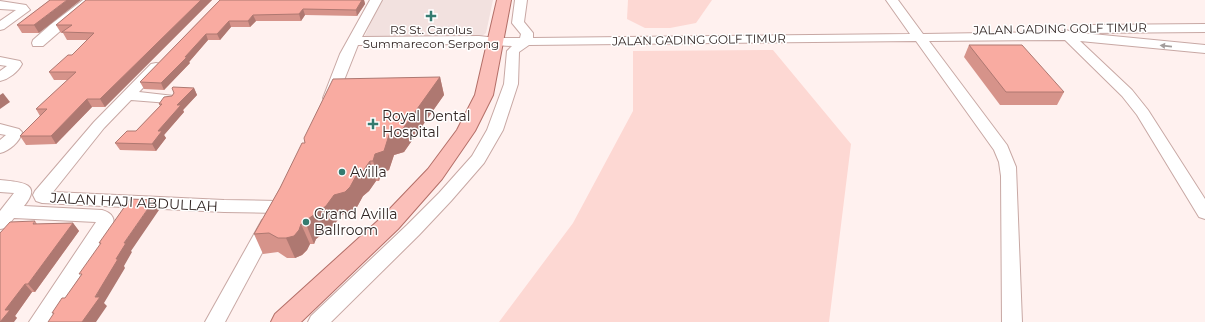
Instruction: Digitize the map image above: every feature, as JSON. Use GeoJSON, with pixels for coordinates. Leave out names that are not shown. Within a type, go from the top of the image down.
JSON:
{"type":"FeatureCollection","features":[{"type":"Feature","properties":{"kind":"main road"},"geometry":{"type":"LineString","coordinates":[[284,322],[390,223],[435,174],[466,131],[484,95],[491,39],[504,0]]}},
{"type":"Feature","properties":{"kind":"street"},"geometry":{"type":"LineString","coordinates":[[38,43],[54,28],[90,0]]}},
{"type":"Feature","properties":{"kind":"street"},"geometry":{"type":"LineString","coordinates":[[323,112],[354,41],[376,0]]}},
{"type":"Feature","properties":{"kind":"street"},"geometry":{"type":"LineString","coordinates":[[318,322],[413,230],[445,197],[478,159],[495,130],[511,84],[513,51],[526,38],[518,23],[521,0]]}},
{"type":"Feature","properties":{"kind":"street"},"geometry":{"type":"LineString","coordinates":[[892,0],[1000,149],[1008,167],[1010,173],[1012,322]]}},
{"type":"Feature","properties":{"kind":"street"},"geometry":{"type":"LineString","coordinates":[[0,5],[22,7],[24,10],[0,26]]}},
{"type":"Feature","properties":{"kind":"street","name":"JALAN GADING GOLF TIMUR"},"geometry":{"type":"LineString","coordinates":[[354,41],[1065,33],[1205,28]]}},
{"type":"Feature","properties":{"kind":"street"},"geometry":{"type":"LineString","coordinates":[[1065,33],[1128,93],[1144,113],[1205,213]]}},
{"type":"Feature","properties":{"kind":"street","name":"JALAN GADING GOLF TIMUR"},"geometry":{"type":"LineString","coordinates":[[1065,33],[1205,50]]}},
{"type":"Feature","properties":{"kind":"street","name":"JALAN HAJI ABDULLAH"},"geometry":{"type":"LineString","coordinates":[[165,59],[94,131],[41,195],[42,197],[224,206],[281,200],[215,322]]}},
{"type":"Feature","properties":{"kind":"street"},"geometry":{"type":"LineString","coordinates":[[0,61],[15,64],[13,68],[0,77]]}},
{"type":"Feature","properties":{"kind":"street"},"geometry":{"type":"LineString","coordinates":[[129,96],[169,99]]}},
{"type":"Feature","properties":{"kind":"street"},"geometry":{"type":"LineString","coordinates":[[0,129],[14,132],[13,137],[0,148]]}},
{"type":"Feature","properties":{"kind":"street"},"geometry":{"type":"LineString","coordinates":[[0,186],[20,188],[23,190],[22,196],[4,218]]}},
{"type":"Feature","properties":{"kind":"street"},"geometry":{"type":"LineString","coordinates":[[4,218],[102,216],[105,218],[105,224],[39,322]]}},
{"type":"Feature","properties":{"kind":"shaded area","name":"RS St. Carolus Summarecon Serpong"},"geometry":{"type":"Polygon","coordinates":[[[381,0],[493,0],[486,33],[479,38],[364,38],[381,0]]]}},
{"type":"Feature","properties":{"kind":"shaded area"},"geometry":{"type":"Polygon","coordinates":[[[628,0],[712,0],[696,23],[670,28],[645,28],[627,19],[628,0]]]}},
{"type":"Feature","properties":{"kind":"shaded area"},"geometry":{"type":"Polygon","coordinates":[[[773,50],[851,144],[829,322],[499,322],[573,223],[633,111],[633,51],[773,50]]]}},
{"type":"Feature","properties":{"kind":"building"},"geometry":{"type":"Polygon","coordinates":[[[50,0],[67,0],[34,25],[17,25],[50,0]]]}},
{"type":"Feature","properties":{"kind":"building"},"geometry":{"type":"Polygon","coordinates":[[[86,0],[201,0],[100,99],[87,99],[51,136],[20,136],[47,109],[36,109],[76,72],[49,72],[68,55],[72,55],[94,33],[62,32],[72,25],[56,25],[86,0]]]}},
{"type":"Feature","properties":{"kind":"building"},"geometry":{"type":"Polygon","coordinates":[[[220,0],[362,0],[356,10],[303,9],[299,14],[253,15],[248,21],[229,21],[217,34],[206,34],[185,57],[187,57],[161,83],[140,82],[220,0]]]}},
{"type":"Feature","properties":{"kind":"building"},"geometry":{"type":"Polygon","coordinates":[[[969,45],[1022,45],[1064,92],[1006,92],[969,45]]]}},
{"type":"Feature","properties":{"kind":"building"},"geometry":{"type":"Polygon","coordinates":[[[440,77],[400,133],[389,135],[384,151],[375,154],[373,161],[370,161],[363,171],[356,176],[350,187],[345,192],[334,195],[326,206],[308,219],[306,224],[301,224],[299,230],[294,236],[278,238],[269,233],[254,234],[280,188],[302,143],[305,143],[304,138],[333,79],[440,77]]]}},
{"type":"Feature","properties":{"kind":"building"},"geometry":{"type":"Polygon","coordinates":[[[173,87],[194,88],[177,105],[181,105],[158,131],[162,131],[152,144],[115,143],[127,131],[136,131],[162,104],[159,104],[164,97],[172,96],[174,93],[173,87]]]}},
{"type":"Feature","properties":{"kind":"building"},"geometry":{"type":"Polygon","coordinates":[[[130,199],[154,200],[124,243],[126,243],[116,259],[118,259],[95,297],[100,297],[82,322],[48,322],[62,298],[65,298],[82,274],[79,274],[130,199]]]}},
{"type":"Feature","properties":{"kind":"building"},"geometry":{"type":"Polygon","coordinates":[[[35,221],[33,224],[73,223],[28,284],[25,284],[5,310],[10,310],[0,322],[0,233],[10,222],[35,221]]]}},
{"type":"Feature","properties":{"kind":"place","name":"RS St. Carolus Summarecon Serpong"},"geometry":{"type":"Point","coordinates":[431,16]}},
{"type":"Feature","properties":{"kind":"place","name":"Royal Dental Hospital"},"geometry":{"type":"Point","coordinates":[373,124]}},
{"type":"Feature","properties":{"kind":"place","name":"Avilla"},"geometry":{"type":"Point","coordinates":[342,172]}},
{"type":"Feature","properties":{"kind":"place","name":"Grand Avilla Ballroom"},"geometry":{"type":"Point","coordinates":[306,222]}}]}
